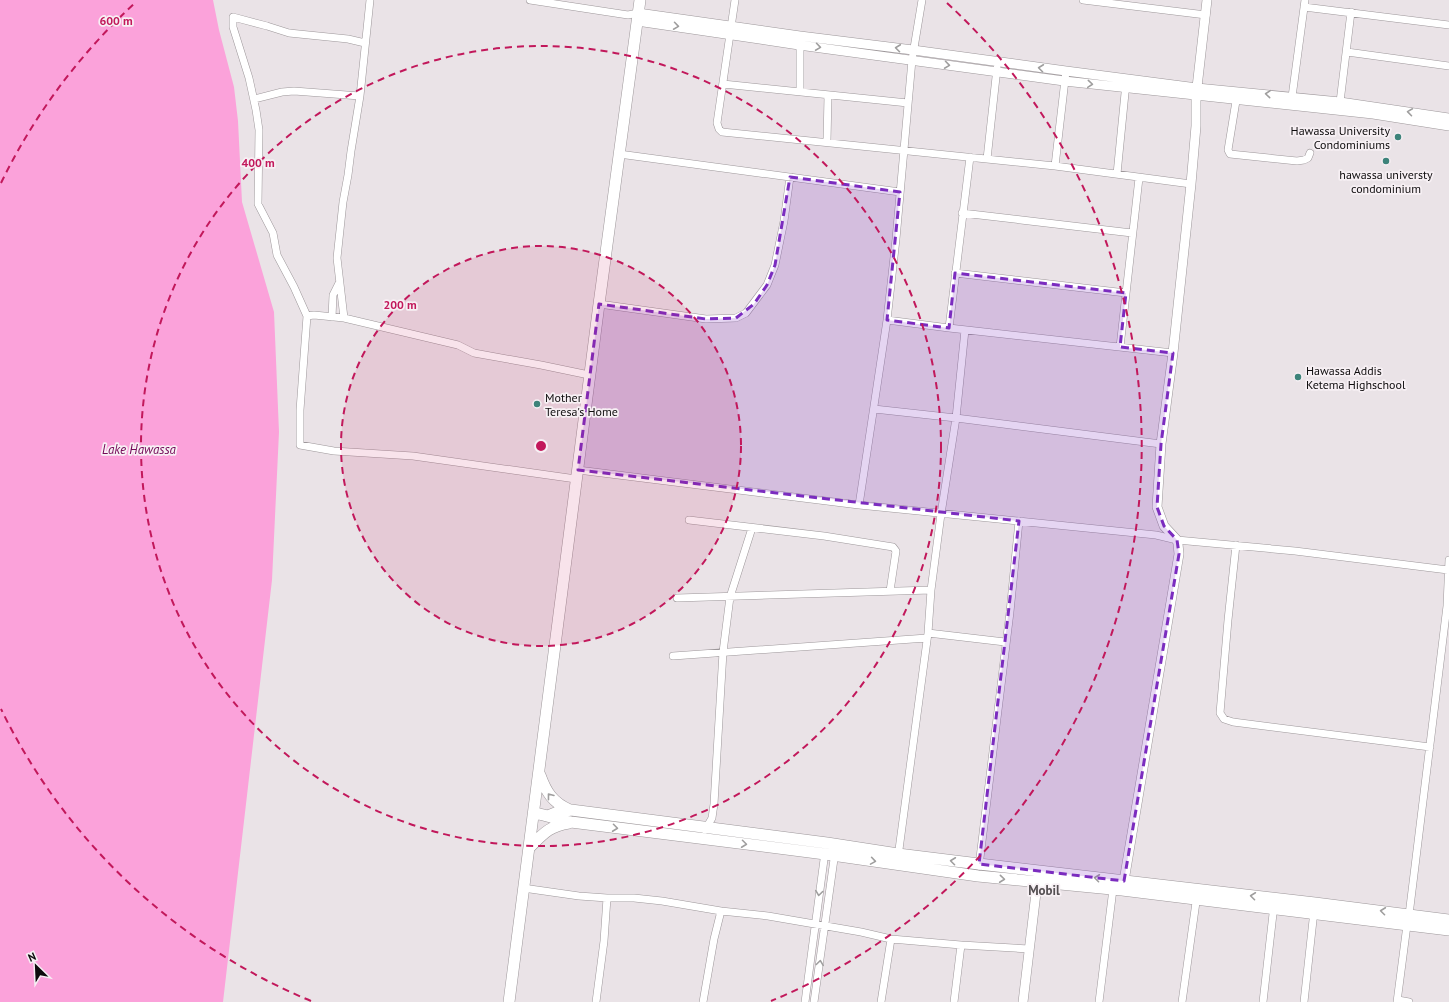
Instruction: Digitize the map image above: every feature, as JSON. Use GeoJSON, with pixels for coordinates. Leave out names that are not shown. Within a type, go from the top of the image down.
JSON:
{"type":"FeatureCollection","features":[{"type":"Feature","properties":{"kind":"main road"},"geometry":{"type":"LineString","coordinates":[[509,1002],[619,154],[634,16],[640,0]]}},
{"type":"Feature","properties":{"kind":"main road"},"geometry":{"type":"LineString","coordinates":[[539,773],[544,788],[550,797],[557,804],[571,810],[600,814],[704,834]]}},
{"type":"Feature","properties":{"kind":"main road"},"geometry":{"type":"LineString","coordinates":[[550,815],[571,810]]}},
{"type":"Feature","properties":{"kind":"main road"},"geometry":{"type":"LineString","coordinates":[[534,813],[550,815],[560,820],[598,826],[704,834],[831,849],[978,876],[1037,883],[1120,887],[1197,894],[1328,909],[1408,920],[1449,930]]}},
{"type":"Feature","properties":{"kind":"main road"},"geometry":{"type":"LineString","coordinates":[[598,826],[600,814]]}},
{"type":"Feature","properties":{"kind":"main road"},"geometry":{"type":"LineString","coordinates":[[529,848],[540,836],[551,828],[571,822]]}},
{"type":"Feature","properties":{"kind":"main road"},"geometry":{"type":"LineString","coordinates":[[897,860],[979,864],[1039,871],[1120,887]]}},
{"type":"Feature","properties":{"kind":"main road"},"geometry":{"type":"LineString","coordinates":[[1408,920],[1449,920]]}},
{"type":"Feature","properties":{"kind":"street"},"geometry":{"type":"LineString","coordinates":[[344,318],[337,258],[360,96],[370,0]]}},
{"type":"Feature","properties":{"kind":"street"},"geometry":{"type":"LineString","coordinates":[[530,0],[730,30],[912,60],[1066,71],[1126,83],[1196,92],[1292,97],[1340,102],[1449,118]]}},
{"type":"Feature","properties":{"kind":"street"},"geometry":{"type":"LineString","coordinates":[[735,0],[717,123],[722,132],[826,141],[970,158],[1055,166],[1190,184]]}},
{"type":"Feature","properties":{"kind":"street"},"geometry":{"type":"LineString","coordinates":[[859,505],[887,320],[913,50],[922,0]]}},
{"type":"Feature","properties":{"kind":"street"},"geometry":{"type":"LineString","coordinates":[[1083,0],[1206,15]]}},
{"type":"Feature","properties":{"kind":"street"},"geometry":{"type":"LineString","coordinates":[[1099,1002],[1179,554],[1177,540],[1164,526],[1157,507],[1161,444],[1173,353],[1196,126],[1196,92],[1208,0]]}},
{"type":"Feature","properties":{"kind":"street"},"geometry":{"type":"LineString","coordinates":[[1292,97],[1304,4],[1449,25]]}},
{"type":"Feature","properties":{"kind":"street"},"geometry":{"type":"LineString","coordinates":[[1340,102],[1351,12]]}},
{"type":"Feature","properties":{"kind":"street"},"geometry":{"type":"LineString","coordinates":[[365,43],[348,39],[289,33],[232,17],[254,99],[259,130],[258,204],[273,233],[275,250],[280,262],[294,287],[307,316],[300,410],[300,445],[334,451],[413,456],[478,466],[577,474],[941,514],[1156,535],[1177,540],[1236,545],[1448,570]]}},
{"type":"Feature","properties":{"kind":"street"},"geometry":{"type":"LineString","coordinates":[[800,41],[913,50],[1064,81],[1126,83]]}},
{"type":"Feature","properties":{"kind":"street"},"geometry":{"type":"LineString","coordinates":[[800,41],[800,92]]}},
{"type":"Feature","properties":{"kind":"street"},"geometry":{"type":"LineString","coordinates":[[1347,52],[1449,66]]}},
{"type":"Feature","properties":{"kind":"street"},"geometry":{"type":"LineString","coordinates":[[987,159],[997,67]]}},
{"type":"Feature","properties":{"kind":"street"},"geometry":{"type":"LineString","coordinates":[[1055,166],[1066,71]]}},
{"type":"Feature","properties":{"kind":"street"},"geometry":{"type":"LineString","coordinates":[[1117,174],[1126,83]]}},
{"type":"Feature","properties":{"kind":"street"},"geometry":{"type":"LineString","coordinates":[[723,84],[828,96],[908,103]]}},
{"type":"Feature","properties":{"kind":"street"},"geometry":{"type":"LineString","coordinates":[[254,99],[282,92],[294,91],[360,96]]}},
{"type":"Feature","properties":{"kind":"street"},"geometry":{"type":"LineString","coordinates":[[1196,92],[1236,101],[1373,114],[1449,126]]}},
{"type":"Feature","properties":{"kind":"street"},"geometry":{"type":"LineString","coordinates":[[826,141],[828,96]]}},
{"type":"Feature","properties":{"kind":"street"},"geometry":{"type":"LineString","coordinates":[[1236,101],[1228,150],[1230,154],[1297,161],[1308,158],[1310,153]]}},
{"type":"Feature","properties":{"kind":"street"},"geometry":{"type":"LineString","coordinates":[[619,154],[900,192]]}},
{"type":"Feature","properties":{"kind":"street"},"geometry":{"type":"LineString","coordinates":[[949,328],[970,158]]}},
{"type":"Feature","properties":{"kind":"street"},"geometry":{"type":"LineString","coordinates":[[599,304],[706,319],[736,318],[746,313],[767,285],[775,265],[784,221],[790,177]]}},
{"type":"Feature","properties":{"kind":"street"},"geometry":{"type":"LineString","coordinates":[[1120,347],[1139,178]]}},
{"type":"Feature","properties":{"kind":"street"},"geometry":{"type":"LineString","coordinates":[[962,213],[1132,233]]}},
{"type":"Feature","properties":{"kind":"street"},"geometry":{"type":"LineString","coordinates":[[955,274],[1126,293]]}},
{"type":"Feature","properties":{"kind":"street"},"geometry":{"type":"LineString","coordinates":[[332,317],[333,295],[339,282]]}},
{"type":"Feature","properties":{"kind":"street"},"geometry":{"type":"LineString","coordinates":[[307,316],[314,315],[344,318],[458,345],[474,352],[590,375]]}},
{"type":"Feature","properties":{"kind":"street"},"geometry":{"type":"LineString","coordinates":[[887,320],[1173,353]]}},
{"type":"Feature","properties":{"kind":"street"},"geometry":{"type":"LineString","coordinates":[[897,860],[927,636],[931,590],[941,514],[956,418],[965,330]]}},
{"type":"Feature","properties":{"kind":"street"},"geometry":{"type":"LineString","coordinates":[[874,409],[1161,444]]}},
{"type":"Feature","properties":{"kind":"street"},"geometry":{"type":"LineString","coordinates":[[689,520],[824,536],[893,547],[896,551],[890,591]]}},
{"type":"Feature","properties":{"kind":"street"},"geometry":{"type":"LineString","coordinates":[[978,876],[1019,521]]}},
{"type":"Feature","properties":{"kind":"street"},"geometry":{"type":"LineString","coordinates":[[704,834],[712,818],[714,804],[723,652],[730,597],[752,528]]}},
{"type":"Feature","properties":{"kind":"street"},"geometry":{"type":"LineString","coordinates":[[1236,545],[1220,713],[1224,718],[1233,722],[1430,747]]}},
{"type":"Feature","properties":{"kind":"street"},"geometry":{"type":"LineString","coordinates":[[1409,1002],[1397,1001],[1447,606],[1449,560]]}},
{"type":"Feature","properties":{"kind":"street"},"geometry":{"type":"LineString","coordinates":[[677,598],[931,590]]}},
{"type":"Feature","properties":{"kind":"street"},"geometry":{"type":"LineString","coordinates":[[673,656],[927,636],[1005,642]]}},
{"type":"Feature","properties":{"kind":"street"},"geometry":{"type":"LineString","coordinates":[[805,1002],[815,924],[831,849]]}},
{"type":"Feature","properties":{"kind":"street"},"geometry":{"type":"LineString","coordinates":[[814,1002],[825,926],[831,849]]}},
{"type":"Feature","properties":{"kind":"street"},"geometry":{"type":"LineString","coordinates":[[1022,1002],[1039,871]]}},
{"type":"Feature","properties":{"kind":"street"},"geometry":{"type":"LineString","coordinates":[[523,888],[607,898],[634,898],[662,901],[721,911],[768,916],[891,939],[961,946],[1029,949]]}},
{"type":"Feature","properties":{"kind":"street"},"geometry":{"type":"LineString","coordinates":[[1182,1002],[1197,894]]}},
{"type":"Feature","properties":{"kind":"street"},"geometry":{"type":"LineString","coordinates":[[596,1002],[604,941],[607,898]]}},
{"type":"Feature","properties":{"kind":"street"},"geometry":{"type":"LineString","coordinates":[[1263,1002],[1274,904]]}},
{"type":"Feature","properties":{"kind":"street"},"geometry":{"type":"LineString","coordinates":[[1304,1002],[1314,908]]}},
{"type":"Feature","properties":{"kind":"street"},"geometry":{"type":"LineString","coordinates":[[703,1002],[714,939],[721,911]]}},
{"type":"Feature","properties":{"kind":"street"},"geometry":{"type":"LineString","coordinates":[[881,1002],[891,939]]}},
{"type":"Feature","properties":{"kind":"street"},"geometry":{"type":"LineString","coordinates":[[954,1002],[961,946]]}},
{"type":"Feature","properties":{"kind":"highlighted area"},"geometry":{"type":"Polygon","coordinates":[[[790,177],[900,192],[887,320],[949,328],[955,273],[1126,293],[1120,347],[1173,353],[1161,444],[1157,507],[1164,526],[1177,540],[1179,554],[1124,881],[979,864],[1019,521],[578,470],[599,304],[706,319],[736,318],[754,304],[767,285],[775,265],[790,177]]]}},
{"type":"Feature","properties":{"kind":"water","name":"Lake Hawassa"},"geometry":{"type":"Polygon","coordinates":[[[0,0],[213,0],[219,30],[234,87],[238,121],[242,202],[274,312],[279,432],[272,580],[223,1002],[0,1002],[0,0]]]}},
{"type":"Feature","properties":{"kind":"place","name":"Hawassa University Condominiums"},"geometry":{"type":"Point","coordinates":[1398,137]}},
{"type":"Feature","properties":{"kind":"place","name":"hawassa universty condominium"},"geometry":{"type":"Point","coordinates":[1386,161]}},
{"type":"Feature","properties":{"kind":"place","name":"Hawassa Addis Ketema Highschool"},"geometry":{"type":"Point","coordinates":[1298,377]}},
{"type":"Feature","properties":{"kind":"place","name":"Mother Teresa's Home"},"geometry":{"type":"Point","coordinates":[537,404]}},
{"type":"Feature","properties":{"kind":"district","name":"Mobil"},"geometry":{"type":"Point","coordinates":[1044,890]}}]}
